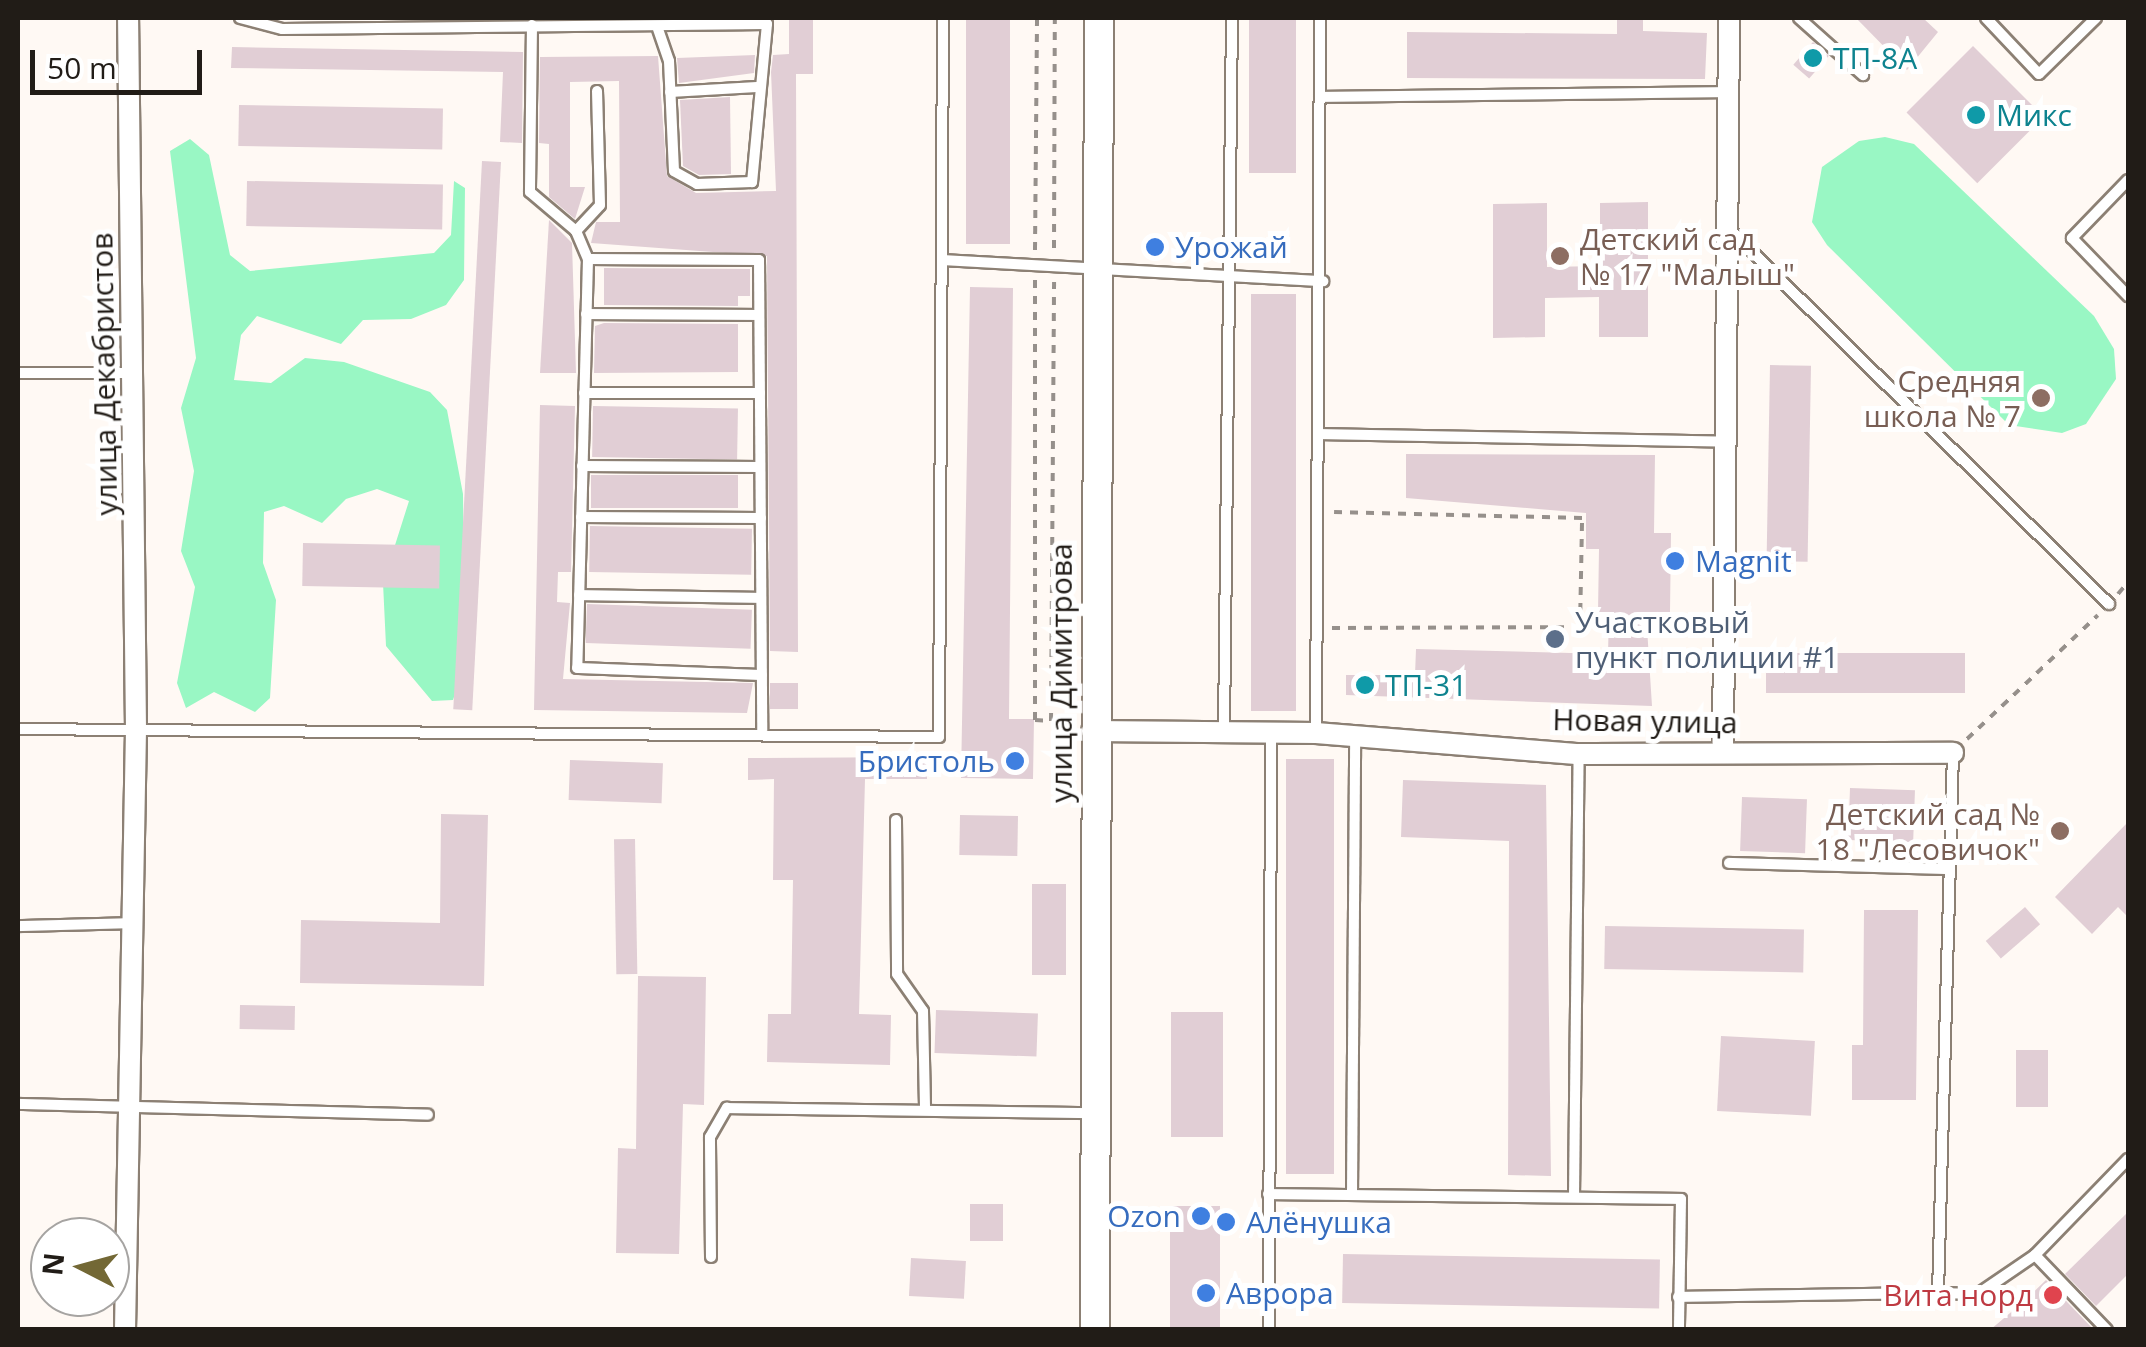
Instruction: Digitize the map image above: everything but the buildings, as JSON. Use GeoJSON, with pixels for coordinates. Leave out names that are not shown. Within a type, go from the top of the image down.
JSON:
{"type":"FeatureCollection","features":[{"type":"Feature","properties":{"kind":"street","name":"улица Декабристов"},"geometry":{"type":"LineString","coordinates":[[127,1108],[136,729],[128,18]]}},
{"type":"Feature","properties":{"kind":"street","name":"улица Димитрова"},"geometry":{"type":"LineString","coordinates":[[1095,1330],[1090,1113],[1099,18]]}},
{"type":"Feature","properties":{"kind":"street"},"geometry":{"type":"LineString","coordinates":[[1723,752],[1730,442],[1729,18]]}},
{"type":"Feature","properties":{"kind":"street","name":"Новая улица"},"geometry":{"type":"LineString","coordinates":[[1092,731],[1316,732],[1579,754],[1952,753]]}},
{"type":"Feature","properties":{"kind":"street"},"geometry":{"type":"LineString","coordinates":[[124,1330],[127,1108]]}},
{"type":"Feature","properties":{"kind":"lane"},"geometry":{"type":"LineString","coordinates":[[240,18],[282,29],[532,25],[658,29],[767,24],[768,71],[757,87],[752,182],[697,184],[674,171],[670,92],[658,29]]}},
{"type":"Feature","properties":{"kind":"lane"},"geometry":{"type":"LineString","coordinates":[[18,729],[762,730],[939,737],[943,18]]}},
{"type":"Feature","properties":{"kind":"lane"},"geometry":{"type":"LineString","coordinates":[[1224,733],[1232,18]]}},
{"type":"Feature","properties":{"kind":"lane"},"geometry":{"type":"LineString","coordinates":[[1316,732],[1323,280],[1320,18]]}},
{"type":"Feature","properties":{"kind":"lane"},"geometry":{"type":"LineString","coordinates":[[1800,18],[1863,75]]}},
{"type":"Feature","properties":{"kind":"lane"},"geometry":{"type":"LineString","coordinates":[[1986,18],[2039,74],[2096,18]]}},
{"type":"Feature","properties":{"kind":"lane"},"geometry":{"type":"LineString","coordinates":[[532,25],[530,192],[576,231],[588,259],[577,668],[762,675]]}},
{"type":"Feature","properties":{"kind":"lane"},"geometry":{"type":"LineString","coordinates":[[670,92],[757,87]]}},
{"type":"Feature","properties":{"kind":"lane"},"geometry":{"type":"LineString","coordinates":[[576,231],[600,205],[597,90]]}},
{"type":"Feature","properties":{"kind":"lane"},"geometry":{"type":"LineString","coordinates":[[1320,96],[1729,92]]}},
{"type":"Feature","properties":{"kind":"lane"},"geometry":{"type":"LineString","coordinates":[[2128,180],[2072,238],[2128,296]]}},
{"type":"Feature","properties":{"kind":"lane"},"geometry":{"type":"LineString","coordinates":[[1728,229],[2109,604]]}},
{"type":"Feature","properties":{"kind":"lane"},"geometry":{"type":"LineString","coordinates":[[588,259],[759,260],[762,730]]}},
{"type":"Feature","properties":{"kind":"lane"},"geometry":{"type":"LineString","coordinates":[[942,260],[1323,280]]}},
{"type":"Feature","properties":{"kind":"lane"},"geometry":{"type":"LineString","coordinates":[[586,314],[759,315]]}},
{"type":"Feature","properties":{"kind":"lane"},"geometry":{"type":"LineString","coordinates":[[18,372],[134,373]]}},
{"type":"Feature","properties":{"kind":"lane"},"geometry":{"type":"LineString","coordinates":[[584,393],[760,393]]}},
{"type":"Feature","properties":{"kind":"lane"},"geometry":{"type":"LineString","coordinates":[[1322,434],[1730,442]]}},
{"type":"Feature","properties":{"kind":"lane"},"geometry":{"type":"LineString","coordinates":[[582,466],[760,467]]}},
{"type":"Feature","properties":{"kind":"lane"},"geometry":{"type":"LineString","coordinates":[[581,517],[760,518]]}},
{"type":"Feature","properties":{"kind":"lane"},"geometry":{"type":"LineString","coordinates":[[579,595],[761,598]]}},
{"type":"Feature","properties":{"kind":"lane"},"geometry":{"type":"LineString","coordinates":[[1269,1330],[1270,734]]}},
{"type":"Feature","properties":{"kind":"lane"},"geometry":{"type":"LineString","coordinates":[[1352,1193],[1354,735]]}},
{"type":"Feature","properties":{"kind":"lane"},"geometry":{"type":"LineString","coordinates":[[1938,1293],[1952,753]]}},
{"type":"Feature","properties":{"kind":"lane"},"geometry":{"type":"LineString","coordinates":[[1574,1196],[1579,754]]}},
{"type":"Feature","properties":{"kind":"lane"},"geometry":{"type":"LineString","coordinates":[[896,820],[897,974],[923,1012],[925,1108]]}},
{"type":"Feature","properties":{"kind":"lane"},"geometry":{"type":"LineString","coordinates":[[1730,863],[1949,870]]}},
{"type":"Feature","properties":{"kind":"lane"},"geometry":{"type":"LineString","coordinates":[[18,926],[132,922]]}},
{"type":"Feature","properties":{"kind":"lane"},"geometry":{"type":"LineString","coordinates":[[18,1104],[428,1115]]}},
{"type":"Feature","properties":{"kind":"lane"},"geometry":{"type":"LineString","coordinates":[[711,1257],[710,1138],[727,1108],[1090,1113]]}},
{"type":"Feature","properties":{"kind":"lane"},"geometry":{"type":"LineString","coordinates":[[1678,1297],[1978,1294],[2035,1254],[2128,1159]]}},
{"type":"Feature","properties":{"kind":"lane"},"geometry":{"type":"LineString","coordinates":[[1268,1194],[1682,1199],[1678,1330]]}},
{"type":"Feature","properties":{"kind":"lane"},"geometry":{"type":"LineString","coordinates":[[2035,1254],[2107,1330]]}},
{"type":"Feature","properties":{"kind":"path"},"geometry":{"type":"LineString","coordinates":[[1036,18],[1036,720],[1051,721],[1055,18]]}},
{"type":"Feature","properties":{"kind":"path"},"geometry":{"type":"LineString","coordinates":[[1318,628],[1580,628],[1582,518],[1320,512]]}},
{"type":"Feature","properties":{"kind":"path"},"geometry":{"type":"LineString","coordinates":[[1952,753],[2128,582]]}},
{"type":"Feature","properties":{"kind":"green space"},"geometry":{"type":"Polygon","coordinates":[[[1885,137],[1914,144],[2094,316],[2114,349],[2116,379],[2086,424],[2062,433],[2009,425],[1827,245],[1812,222],[1822,167],[1859,141],[1885,137]]]}},
{"type":"Feature","properties":{"kind":"green space"},"geometry":{"type":"Polygon","coordinates":[[[190,139],[209,155],[230,255],[250,271],[434,253],[451,235],[454,181],[465,188],[464,280],[446,305],[411,319],[363,320],[341,344],[257,316],[241,335],[234,380],[271,383],[305,358],[344,362],[430,392],[447,410],[463,494],[465,663],[453,700],[432,701],[386,646],[383,583],[409,501],[377,489],[346,499],[322,523],[284,506],[264,512],[263,563],[276,600],[270,698],[255,712],[214,692],[186,708],[177,683],[195,587],[181,551],[194,471],[181,408],[196,358],[170,151],[190,139]]]}},
{"type":"Feature","properties":{"kind":"place","name":"ТП-8А"},"geometry":{"type":"Point","coordinates":[1813,58]}},
{"type":"Feature","properties":{"kind":"place","name":"Микс"},"geometry":{"type":"Point","coordinates":[1976,115]}},
{"type":"Feature","properties":{"kind":"place","name":"Урожай"},"geometry":{"type":"Point","coordinates":[1155,247]}},
{"type":"Feature","properties":{"kind":"place","name":"Детский сад № 17 \"Малыш\""},"geometry":{"type":"Point","coordinates":[1560,256]}},
{"type":"Feature","properties":{"kind":"place","name":"Средняя школа № 7"},"geometry":{"type":"Point","coordinates":[2041,398]}},
{"type":"Feature","properties":{"kind":"place","name":"Magnit"},"geometry":{"type":"Point","coordinates":[1675,561]}},
{"type":"Feature","properties":{"kind":"place","name":"Участковый пункт полиции #1"},"geometry":{"type":"Point","coordinates":[1555,639]}},
{"type":"Feature","properties":{"kind":"place","name":"ТП-31"},"geometry":{"type":"Point","coordinates":[1365,685]}},
{"type":"Feature","properties":{"kind":"place","name":"Бристоль"},"geometry":{"type":"Point","coordinates":[1015,761]}},
{"type":"Feature","properties":{"kind":"place","name":"Детский сад № 18 \"Лесовичок\""},"geometry":{"type":"Point","coordinates":[2060,831]}},
{"type":"Feature","properties":{"kind":"place","name":"Ozon"},"geometry":{"type":"Point","coordinates":[1201,1216]}},
{"type":"Feature","properties":{"kind":"place","name":"Алёнушка"},"geometry":{"type":"Point","coordinates":[1226,1222]}},
{"type":"Feature","properties":{"kind":"place","name":"Аврора"},"geometry":{"type":"Point","coordinates":[1206,1293]}},
{"type":"Feature","properties":{"kind":"place","name":"Вита норд"},"geometry":{"type":"Point","coordinates":[2053,1295]}}]}
